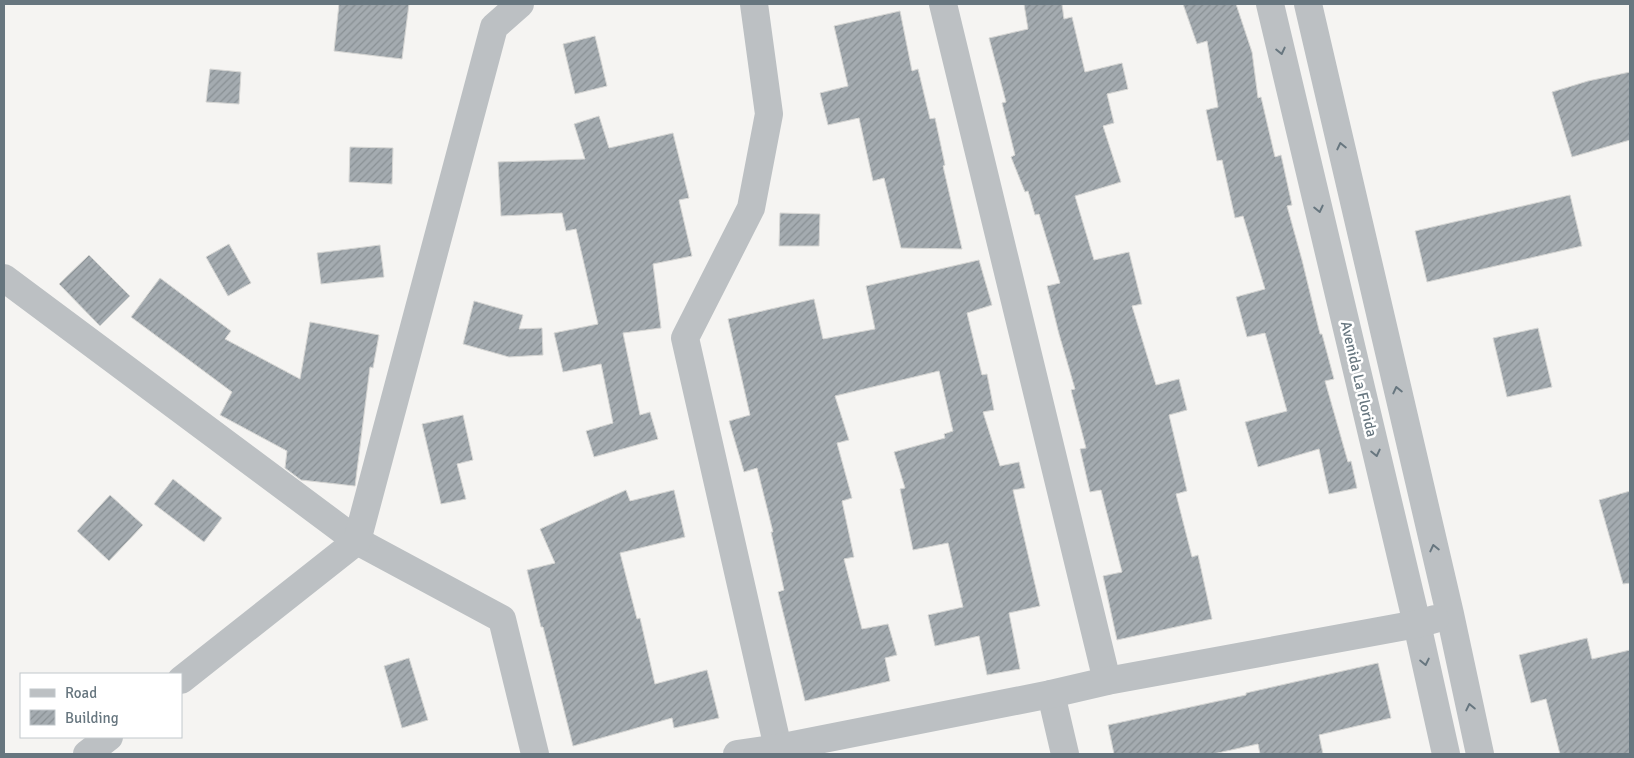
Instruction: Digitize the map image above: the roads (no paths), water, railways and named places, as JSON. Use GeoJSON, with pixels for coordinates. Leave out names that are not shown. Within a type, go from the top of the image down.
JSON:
{"type":"FeatureCollection","features":[{"type":"Feature","properties":{"kind":"street"},"geometry":{"type":"LineString","coordinates":[[182,679],[357,541],[494,27],[520,4]]}},
{"type":"Feature","properties":{"kind":"street"},"geometry":{"type":"LineString","coordinates":[[754,4],[768,114],[751,208],[685,338],[778,748]]}},
{"type":"Feature","properties":{"kind":"street"},"geometry":{"type":"LineString","coordinates":[[943,4],[1107,681]]}},
{"type":"Feature","properties":{"kind":"street","name":"Avenida La Florida"},"geometry":{"type":"LineString","coordinates":[[1270,4],[1446,754]]}},
{"type":"Feature","properties":{"kind":"street"},"geometry":{"type":"LineString","coordinates":[[1308,4],[1450,614],[1480,754]]}},
{"type":"Feature","properties":{"kind":"street"},"geometry":{"type":"LineString","coordinates":[[4,278],[357,541],[502,619],[536,754]]}},
{"type":"Feature","properties":{"kind":"street"},"geometry":{"type":"LineString","coordinates":[[737,754],[778,748],[1051,694],[1107,681],[1417,624],[1450,614]]}},
{"type":"Feature","properties":{"kind":"street"},"geometry":{"type":"LineString","coordinates":[[1051,694],[1065,754]]}},
{"type":"Feature","properties":{"kind":"street"},"geometry":{"type":"LineString","coordinates":[[87,754],[108,738]]}}]}
